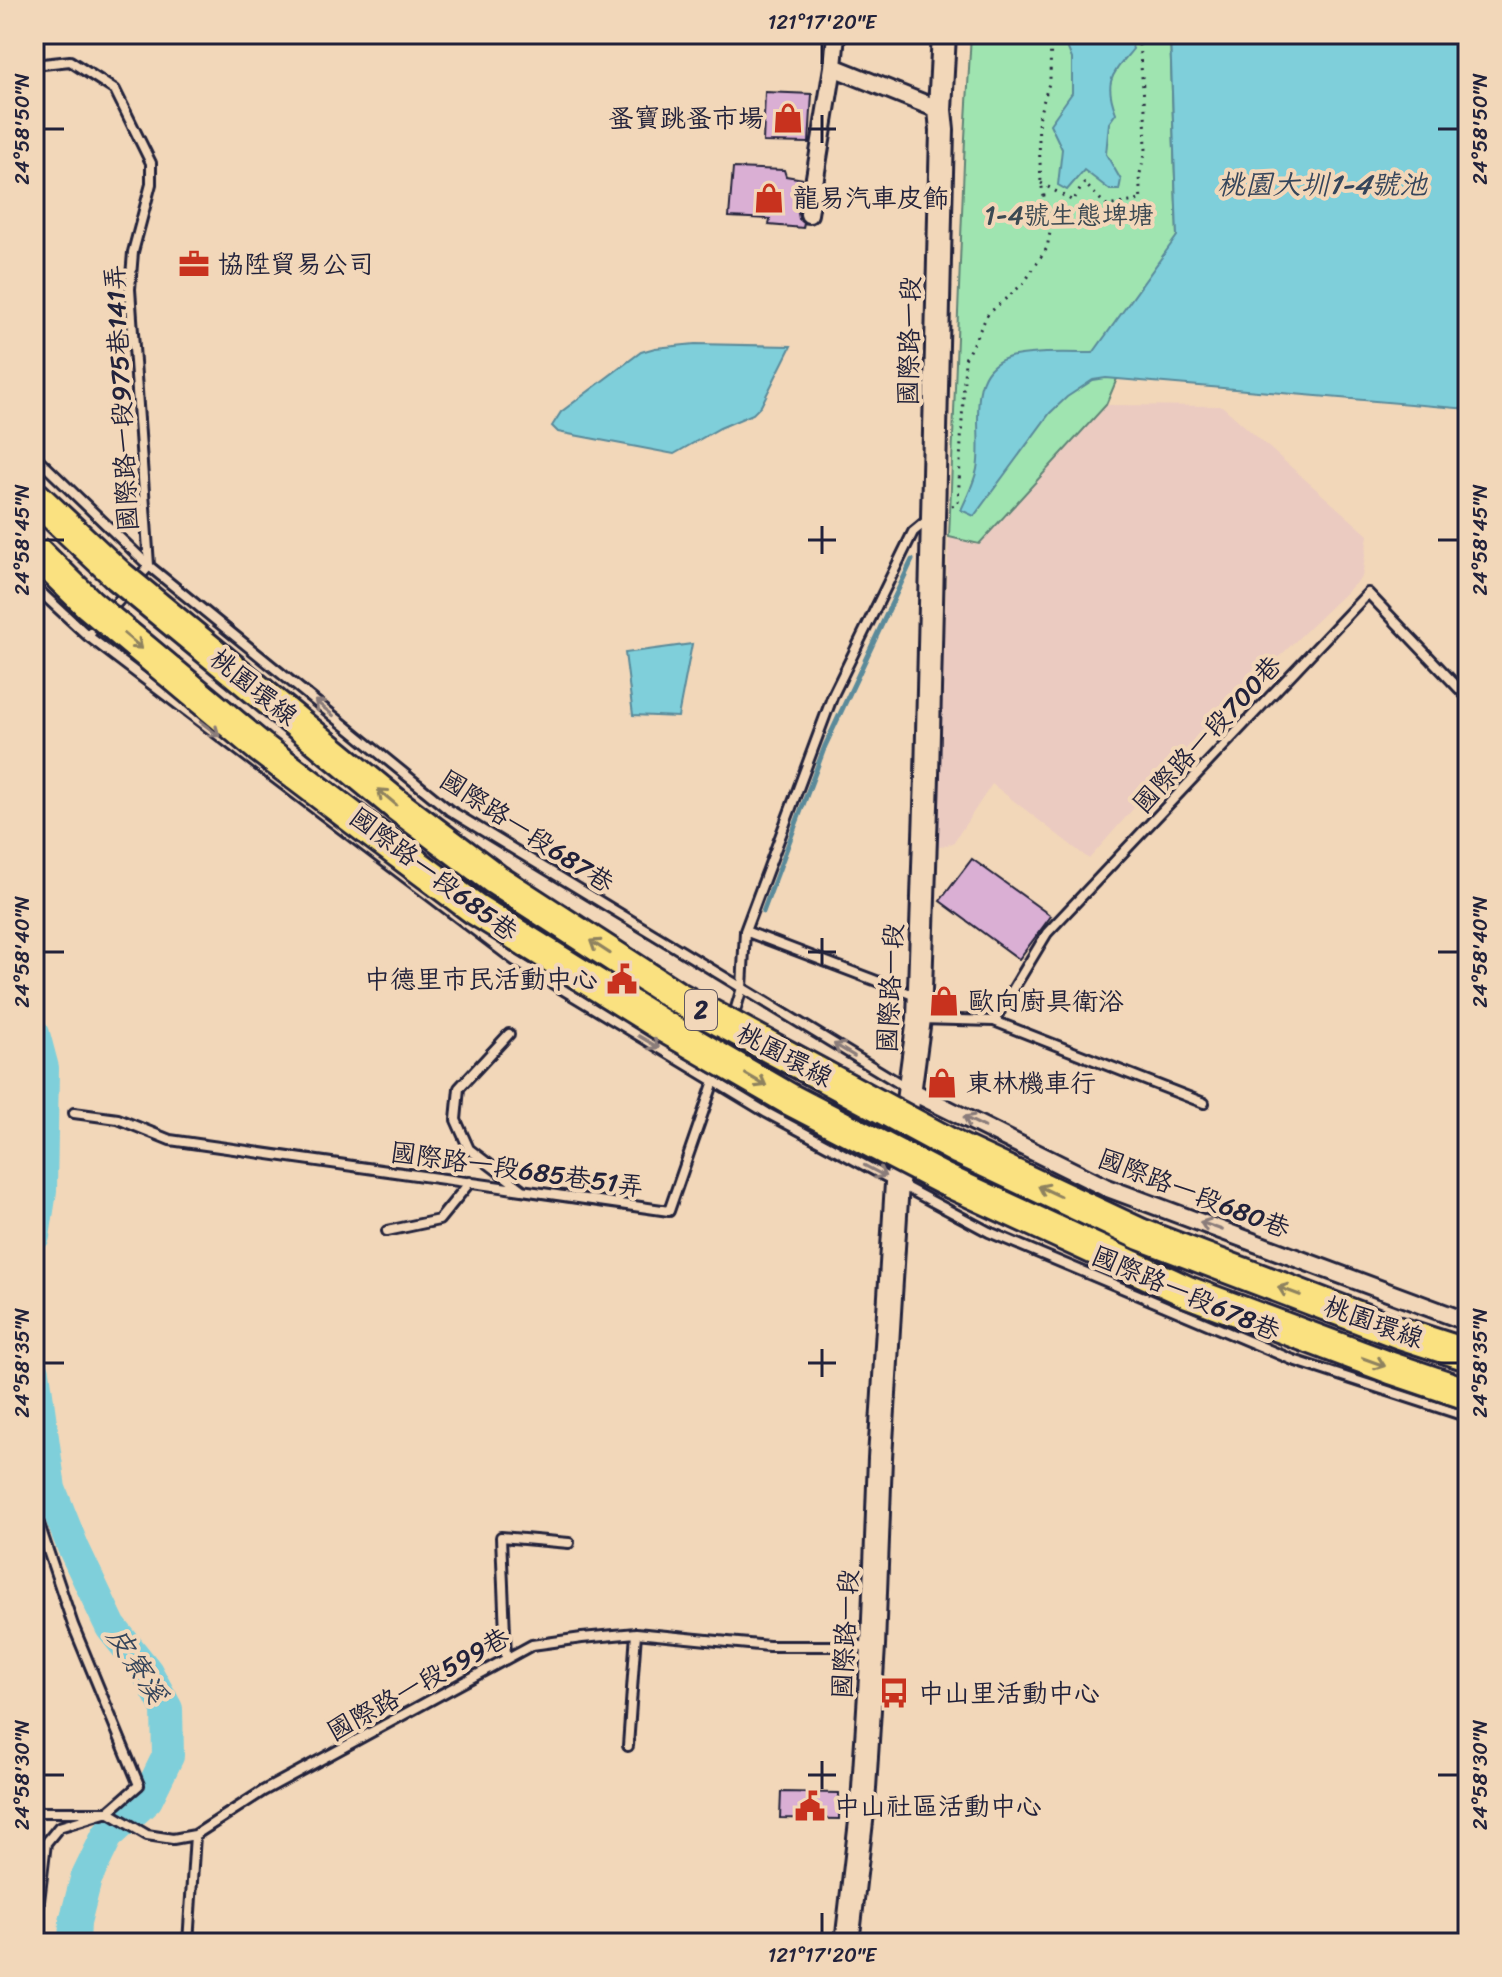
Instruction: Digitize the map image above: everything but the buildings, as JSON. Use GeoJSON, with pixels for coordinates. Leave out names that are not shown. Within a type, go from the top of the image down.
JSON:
{"type":"FeatureCollection","features":[{"type":"Feature","properties":{"kind":"highway","name":"桃園環線"},"geometry":{"type":"LineString","coordinates":[[34,496],[119,576],[398,806],[495,879],[677,997],[959,1149],[1140,1234],[1400,1333],[1468,1355]]}},
{"type":"Feature","properties":{"kind":"highway","name":"桃園環線"},"geometry":{"type":"LineString","coordinates":[[34,550],[89,604],[250,738],[377,836],[475,909],[663,1026],[789,1099],[943,1179],[1188,1292],[1468,1394]]}},
{"type":"Feature","properties":{"kind":"street"},"geometry":{"type":"LineString","coordinates":[[809,214],[836,34]]}},
{"type":"Feature","properties":{"kind":"street","name":"國際路一段"},"geometry":{"type":"LineString","coordinates":[[847,1943],[863,1804],[897,1183],[911,1091],[919,1008],[944,34]]}},
{"type":"Feature","properties":{"kind":"street"},"geometry":{"type":"LineString","coordinates":[[833,67],[940,110]]}},
{"type":"Feature","properties":{"kind":"street","name":"國際路一段680巷"},"geometry":{"type":"LineString","coordinates":[[911,1091],[1105,1187],[1468,1322]]}},
{"type":"Feature","properties":{"kind":"lane","name":"國際路一段975巷141弄"},"geometry":{"type":"LineString","coordinates":[[34,65],[70,61],[115,90],[151,163],[151,184],[133,252],[130,289],[149,566]]}},
{"type":"Feature","properties":{"kind":"lane","name":"國際路一段687巷"},"geometry":{"type":"LineString","coordinates":[[34,455],[149,566],[449,810],[911,1091]]}},
{"type":"Feature","properties":{"kind":"lane","name":"國際路一段685巷51弄"},"geometry":{"type":"LineString","coordinates":[[74,1113],[118,1119],[170,1140],[669,1211],[742,988],[745,931],[833,695],[913,532],[933,515]]}},
{"type":"Feature","properties":{"kind":"lane"},"geometry":{"type":"LineString","coordinates":[[88,636],[149,566]]}},
{"type":"Feature","properties":{"kind":"lane","name":"國際路一段685巷"},"geometry":{"type":"LineString","coordinates":[[34,586],[88,636],[514,960],[767,1113],[897,1183]]}},
{"type":"Feature","properties":{"kind":"lane","name":"國際路一段700巷"},"geometry":{"type":"LineString","coordinates":[[994,1021],[1047,933],[1368,593],[1468,698]]}},
{"type":"Feature","properties":{"kind":"lane"},"geometry":{"type":"LineString","coordinates":[[745,931],[919,1008],[994,1021],[1204,1103]]}},
{"type":"Feature","properties":{"kind":"lane"},"geometry":{"type":"LineString","coordinates":[[509,1034],[459,1088],[456,1120],[469,1149],[523,1190]]}},
{"type":"Feature","properties":{"kind":"lane"},"geometry":{"type":"LineString","coordinates":[[387,1231],[439,1220],[470,1182]]}},
{"type":"Feature","properties":{"kind":"lane","name":"國際路一段678巷"},"geometry":{"type":"LineString","coordinates":[[897,1183],[989,1232],[1293,1360],[1468,1417]]}},
{"type":"Feature","properties":{"kind":"lane"},"geometry":{"type":"LineString","coordinates":[[34,1509],[73,1625],[139,1785],[108,1812],[59,1827],[46,1843],[34,1943]]}},
{"type":"Feature","properties":{"kind":"lane"},"geometry":{"type":"LineString","coordinates":[[506,1657],[501,1537],[569,1543]]}},
{"type":"Feature","properties":{"kind":"lane"},"geometry":{"type":"LineString","coordinates":[[628,1746],[636,1633]]}},
{"type":"Feature","properties":{"kind":"lane","name":"國際路一段599巷"},"geometry":{"type":"LineString","coordinates":[[195,1835],[263,1791],[532,1645],[636,1633],[769,1646],[873,1646]]}},
{"type":"Feature","properties":{"kind":"lane"},"geometry":{"type":"LineString","coordinates":[[34,1812],[108,1812],[147,1835],[173,1839],[195,1835],[188,1943]]}},
{"type":"Feature","properties":{"kind":"path"},"geometry":{"type":"LineString","coordinates":[[958,504],[965,359],[988,314],[1024,283],[1047,248],[1051,227],[1041,183],[1038,119],[1050,80],[1051,34]]}},
{"type":"Feature","properties":{"kind":"path"},"geometry":{"type":"LineString","coordinates":[[1041,183],[1073,201],[1084,183],[1107,206],[1141,200],[1139,177],[1146,151],[1138,34]]}},
{"type":"Feature","properties":{"kind":"shaded area"},"geometry":{"type":"Polygon","coordinates":[[[1106,405],[1222,406],[1368,535],[1362,577],[1199,734],[1089,859],[992,784],[953,843],[937,848],[949,537],[979,544],[1106,405]]]}},
{"type":"Feature","properties":{"kind":"green space","name":"1-4號生態埤塘"},"geometry":{"type":"Polygon","coordinates":[[[971,34],[1170,34],[1177,236],[1106,405],[979,544],[949,537],[971,34]]]}},
{"type":"Feature","properties":{"kind":"water"},"geometry":{"type":"Polygon","coordinates":[[[1062,34],[1128,34],[1133,49],[1115,72],[1110,85],[1116,113],[1109,123],[1106,154],[1121,180],[1119,190],[1110,190],[1084,170],[1067,190],[1058,185],[1062,149],[1050,124],[1072,93],[1072,59],[1062,34]]]}},
{"type":"Feature","properties":{"kind":"water","name":"桃園大圳1-4號池"},"geometry":{"type":"Polygon","coordinates":[[[1170,34],[1468,34],[1468,409],[1106,378],[1093,380],[1050,413],[974,516],[961,510],[977,469],[978,406],[985,376],[993,365],[1015,356],[1093,353],[1177,236],[1170,34]]]}},
{"type":"Feature","properties":{"kind":"water"},"geometry":{"type":"Polygon","coordinates":[[[695,344],[791,346],[761,406],[753,414],[720,428],[674,454],[558,432],[552,426],[561,412],[641,352],[695,344]]]}},
{"type":"Feature","properties":{"kind":"water"},"geometry":{"type":"Polygon","coordinates":[[[692,644],[678,717],[633,715],[625,653],[692,644]]]}},
{"type":"Feature","properties":{"kind":"waterway"},"geometry":{"type":"LineString","coordinates":[[763,912],[825,746],[912,560]]}},
{"type":"Feature","properties":{"kind":"waterway","name":"皮寮溪"},"geometry":{"type":"LineString","coordinates":[[34,1034],[43,1068],[41,1191],[34,1236]]}},
{"type":"Feature","properties":{"kind":"waterway","name":"皮寮溪"},"geometry":{"type":"LineString","coordinates":[[34,1372],[50,1489],[73,1547],[111,1627],[147,1672],[167,1709],[168,1756],[147,1799],[107,1836],[86,1879],[75,1922],[74,1943]]}},
{"type":"Feature","properties":{"kind":"place","name":"蚤寶跳蚤市場"},"geometry":{"type":"Point","coordinates":[788,118]}},
{"type":"Feature","properties":{"kind":"place","name":"龍易汽車皮飾"},"geometry":{"type":"Point","coordinates":[769,198]}},
{"type":"Feature","properties":{"kind":"place","name":"協陞貿易公司"},"geometry":{"type":"Point","coordinates":[194,264]}},
{"type":"Feature","properties":{"kind":"place","name":"中德里市民活動中心"},"geometry":{"type":"Point","coordinates":[622,979]}},
{"type":"Feature","properties":{"kind":"place","name":"歐向廚具衛浴"},"geometry":{"type":"Point","coordinates":[944,1001]}},
{"type":"Feature","properties":{"kind":"place","name":"東林機車行"},"geometry":{"type":"Point","coordinates":[942,1083]}},
{"type":"Feature","properties":{"kind":"place","name":"中山里活動中心"},"geometry":{"type":"Point","coordinates":[894,1693]}},
{"type":"Feature","properties":{"kind":"place","name":"中山社區活動中心"},"geometry":{"type":"Point","coordinates":[810,1806]}}]}
